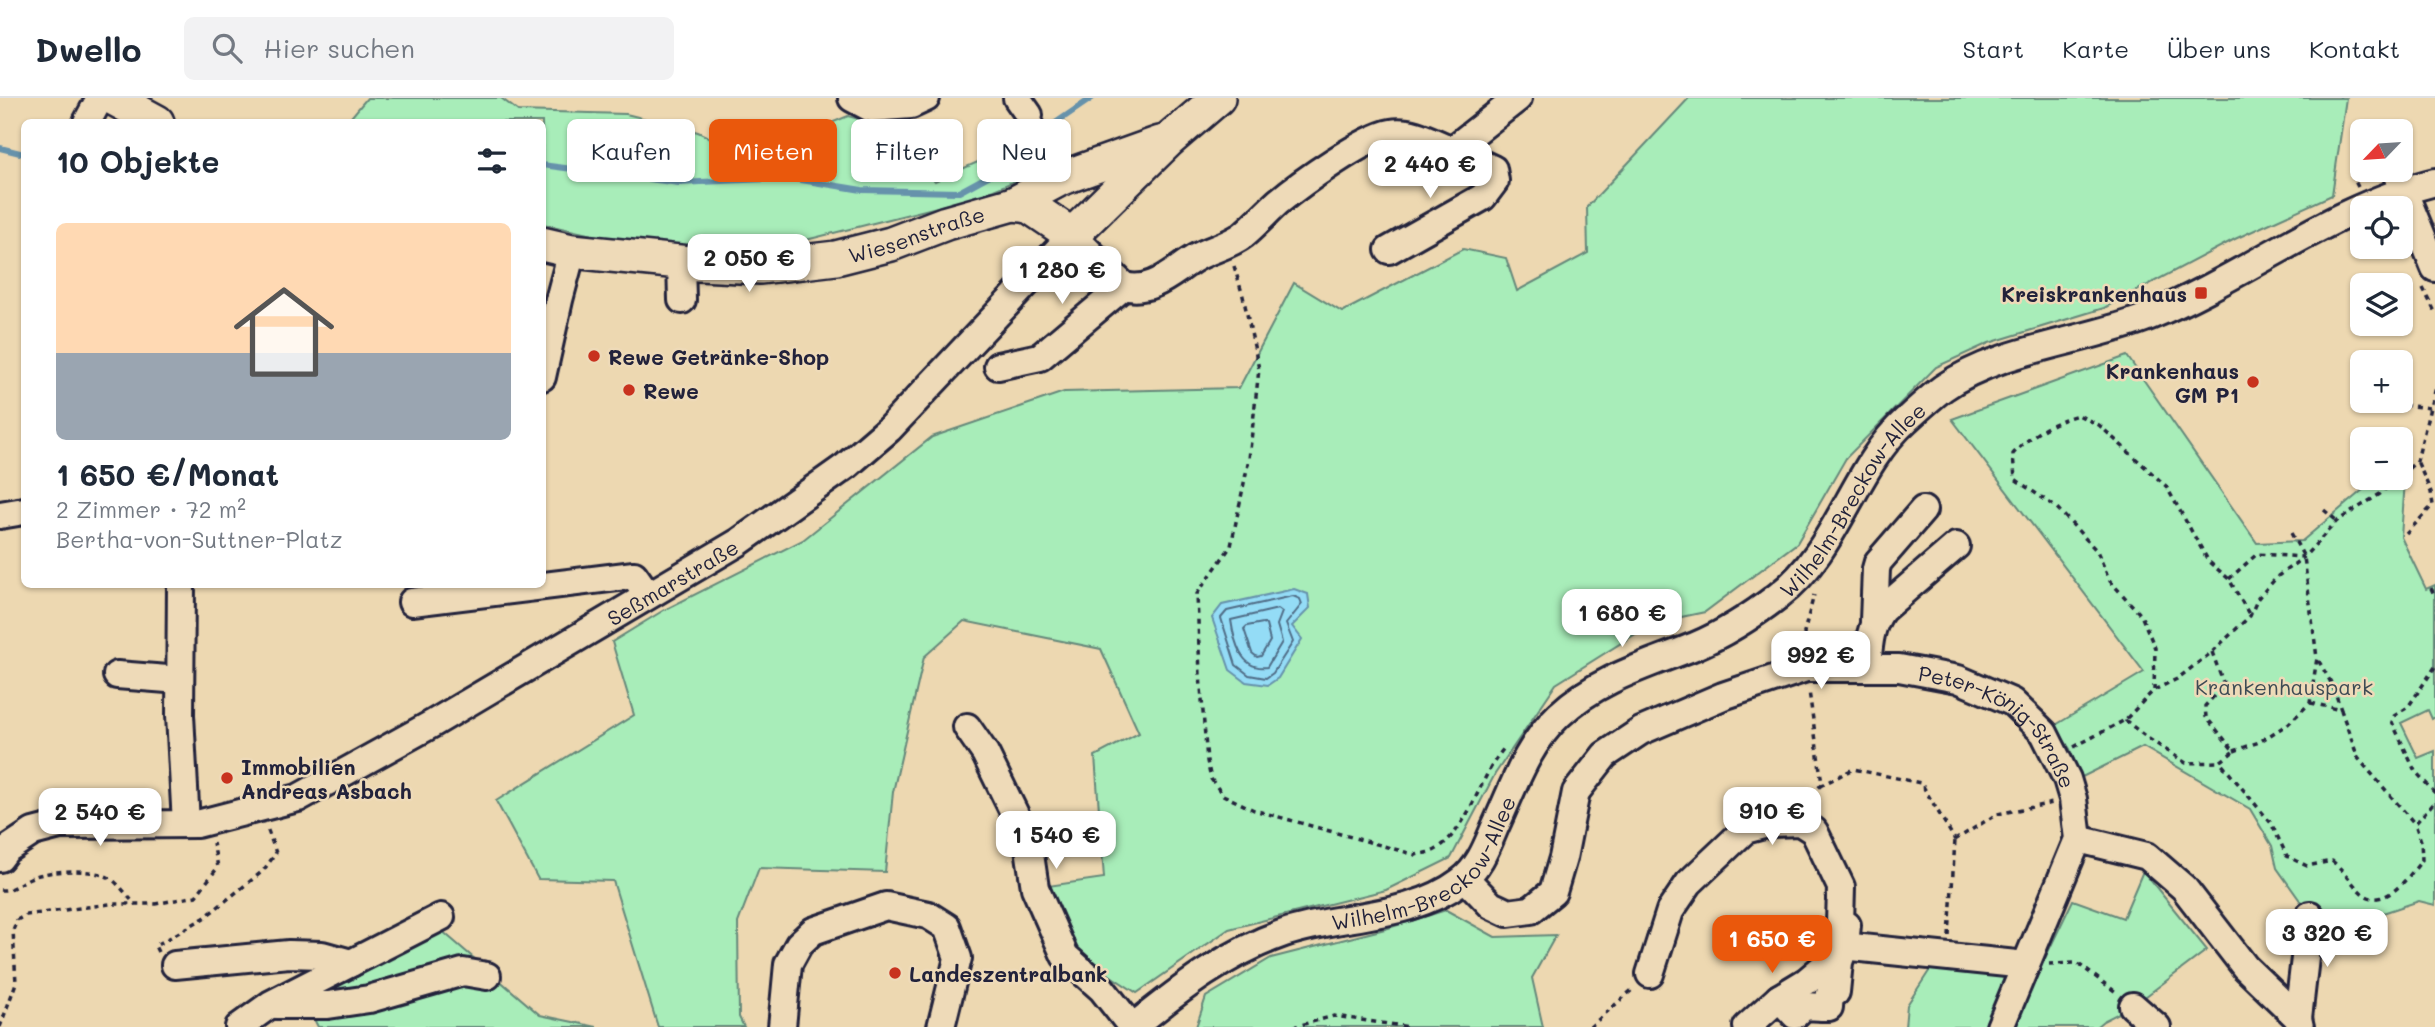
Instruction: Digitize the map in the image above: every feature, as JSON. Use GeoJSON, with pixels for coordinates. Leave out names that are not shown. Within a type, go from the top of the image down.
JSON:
{"type":"FeatureCollection","features":[{"type":"Feature","properties":{"kind":"main road"},"geometry":{"type":"LineString","coordinates":[[113,98],[151,119]]}},
{"type":"Feature","properties":{"kind":"main road","name":"Seßmarstraße"},"geometry":{"type":"LineString","coordinates":[[1072,235],[1169,140],[1218,98]]}},
{"type":"Feature","properties":{"kind":"main road"},"geometry":{"type":"LineString","coordinates":[[1013,204],[1062,178],[1169,140]]}},
{"type":"Feature","properties":{"kind":"main road","name":"Wiesenstraße"},"geometry":{"type":"LineString","coordinates":[[557,248],[681,262],[760,267],[836,258],[891,244],[946,223],[1013,204],[1029,206],[1072,235]]}},
{"type":"Feature","properties":{"kind":"street"},"geometry":{"type":"LineString","coordinates":[[89,119],[100,98]]}},
{"type":"Feature","properties":{"kind":"street"},"geometry":{"type":"LineString","coordinates":[[852,98],[871,108],[911,105],[926,98]]}},
{"type":"Feature","properties":{"kind":"street"},"geometry":{"type":"LineString","coordinates":[[1452,150],[1518,98]]}},
{"type":"Feature","properties":{"kind":"street"},"geometry":{"type":"LineString","coordinates":[[1072,235],[1124,286],[1133,289],[1156,283],[1198,256],[1241,236],[1281,200],[1364,143],[1393,133],[1413,134],[1493,169],[1495,181],[1483,197],[1389,250]]}},
{"type":"Feature","properties":{"kind":"street","name":"Wilhelm-Breckow-Allee"},"geometry":{"type":"LineString","coordinates":[[2413,180],[2435,182]]}},
{"type":"Feature","properties":{"kind":"street","name":"Wilhelm-Breckow-Allee"},"geometry":{"type":"LineString","coordinates":[[1132,1027],[1219,962],[1284,933],[1419,904],[1466,879],[1482,856],[1527,755],[1550,723],[1578,697],[1646,663],[1697,645],[1746,620],[1791,586],[1829,539],[1877,455],[1903,423],[1945,387],[1996,362],[2146,318],[2201,293],[2366,204],[2385,182]]}},
{"type":"Feature","properties":{"kind":"street"},"geometry":{"type":"LineString","coordinates":[[2391,182],[2431,269]]}},
{"type":"Feature","properties":{"kind":"street","name":"Seßmarstraße"},"geometry":{"type":"LineString","coordinates":[[2,850],[33,832],[60,825],[186,824],[228,817],[298,798],[432,724],[739,542],[846,466],[898,419],[1072,235]]}},
{"type":"Feature","properties":{"kind":"street"},"geometry":{"type":"LineString","coordinates":[[546,359],[559,300],[557,248]]}},
{"type":"Feature","properties":{"kind":"street"},"geometry":{"type":"LineString","coordinates":[[681,262],[682,300]]}},
{"type":"Feature","properties":{"kind":"street"},"geometry":{"type":"LineString","coordinates":[[998,366],[1040,356],[1124,286]]}},
{"type":"Feature","properties":{"kind":"street"},"geometry":{"type":"LineString","coordinates":[[1867,668],[1874,621],[1878,562],[1923,510]]}},
{"type":"Feature","properties":{"kind":"street"},"geometry":{"type":"LineString","coordinates":[[0,515],[21,512]]}},
{"type":"Feature","properties":{"kind":"street"},"geometry":{"type":"LineString","coordinates":[[1874,621],[1882,610],[1956,546]]}},
{"type":"Feature","properties":{"kind":"street"},"geometry":{"type":"LineString","coordinates":[[546,586],[634,575],[648,595]]}},
{"type":"Feature","properties":{"kind":"street"},"geometry":{"type":"LineString","coordinates":[[180,588],[180,680],[186,824]]}},
{"type":"Feature","properties":{"kind":"street"},"geometry":{"type":"LineString","coordinates":[[412,602],[527,588]]}},
{"type":"Feature","properties":{"kind":"street","name":"Peter-König-Straße"},"geometry":{"type":"LineString","coordinates":[[1466,879],[1491,905],[1508,913],[1531,910],[1553,892],[1563,858],[1576,792],[1605,755],[1653,726],[1723,696],[1806,668],[1899,668],[1958,679],[2012,702],[2044,733],[2073,799],[2078,839],[2000,1027]]}},
{"type":"Feature","properties":{"kind":"street"},"geometry":{"type":"LineString","coordinates":[[117,675],[180,680]]}},
{"type":"Feature","properties":{"kind":"street"},"geometry":{"type":"LineString","coordinates":[[967,726],[985,753],[1028,841],[1035,888],[1065,956],[1102,989],[1132,1027]]}},
{"type":"Feature","properties":{"kind":"street"},"geometry":{"type":"LineString","coordinates":[[1650,974],[1670,911],[1689,883],[1745,830],[1771,822],[1800,821],[1814,831],[1841,887],[1836,945],[1839,962],[1836,992],[1830,993],[1829,1007],[1822,1017],[1804,1006],[1794,1015],[1779,998]]}},
{"type":"Feature","properties":{"kind":"street"},"geometry":{"type":"LineString","coordinates":[[2078,839],[2147,856],[2184,888],[2245,967],[2299,1023]]}},
{"type":"Feature","properties":{"kind":"street"},"geometry":{"type":"LineString","coordinates":[[782,1027],[788,964],[799,944],[813,931],[886,906],[928,915],[947,927],[958,958],[941,1027]]}},
{"type":"Feature","properties":{"kind":"street"},"geometry":{"type":"LineString","coordinates":[[2299,1023],[2310,915]]}},
{"type":"Feature","properties":{"kind":"street"},"geometry":{"type":"LineString","coordinates":[[240,1027],[271,1004],[441,917]]}},
{"type":"Feature","properties":{"kind":"street"},"geometry":{"type":"LineString","coordinates":[[1836,945],[2026,965]]}},
{"type":"Feature","properties":{"kind":"street"},"geometry":{"type":"LineString","coordinates":[[1747,1027],[1779,998],[1807,981],[1836,945]]}},
{"type":"Feature","properties":{"kind":"street"},"geometry":{"type":"LineString","coordinates":[[175,965],[289,954],[321,955],[351,963]]}},
{"type":"Feature","properties":{"kind":"street"},"geometry":{"type":"LineString","coordinates":[[271,1004],[293,1007],[328,1006],[369,999],[463,972],[487,976]]}},
{"type":"Feature","properties":{"kind":"street"},"geometry":{"type":"LineString","coordinates":[[2133,1006],[2157,1027]]}},
{"type":"Feature","properties":{"kind":"path"},"geometry":{"type":"LineString","coordinates":[[2355,182],[2357,186]]}},
{"type":"Feature","properties":{"kind":"path"},"geometry":{"type":"LineString","coordinates":[[1227,244],[1243,296],[1259,369],[1248,458],[1231,546],[1197,594],[1201,687],[1211,779],[1223,795],[1254,810],[1416,855],[1436,850],[1462,824],[1495,759],[1511,741],[1527,755]]}},
{"type":"Feature","properties":{"kind":"path"},"geometry":{"type":"LineString","coordinates":[[2431,269],[2435,312]]}},
{"type":"Feature","properties":{"kind":"path"},"geometry":{"type":"LineString","coordinates":[[2413,464],[2417,461],[2435,387]]}},
{"type":"Feature","properties":{"kind":"path"},"geometry":{"type":"LineString","coordinates":[[2413,406],[2430,408]]}},
{"type":"Feature","properties":{"kind":"path"},"geometry":{"type":"LineString","coordinates":[[2154,690],[2155,648],[2141,615],[2110,581],[2097,551],[2065,516],[2042,495],[2015,479],[2012,454],[2028,438],[2056,421],[2078,415],[2099,425],[2166,486],[2209,562],[2229,579],[2250,615]]}},
{"type":"Feature","properties":{"kind":"path"},"geometry":{"type":"LineString","coordinates":[[2406,534],[2433,505],[2431,492],[2417,461]]}},
{"type":"Feature","properties":{"kind":"path"},"geometry":{"type":"LineString","coordinates":[[2057,758],[2125,720],[2154,690],[2177,679],[2212,652],[2250,615],[2258,598],[2278,576],[2304,557],[2337,521],[2383,490]]}},
{"type":"Feature","properties":{"kind":"path"},"geometry":{"type":"LineString","coordinates":[[2324,510],[2337,521]]}},
{"type":"Feature","properties":{"kind":"path"},"geometry":{"type":"LineString","coordinates":[[2125,720],[2186,763],[2220,762],[2234,751],[2259,742],[2288,724],[2310,703],[2317,658],[2304,557],[2291,533]]}},
{"type":"Feature","properties":{"kind":"path"},"geometry":{"type":"LineString","coordinates":[[2229,579],[2257,554],[2304,557]]}},
{"type":"Feature","properties":{"kind":"path"},"geometry":{"type":"LineString","coordinates":[[2431,588],[2435,597]]}},
{"type":"Feature","properties":{"kind":"path"},"geometry":{"type":"LineString","coordinates":[[2212,652],[2224,685],[2205,706],[2206,717],[2234,751]]}},
{"type":"Feature","properties":{"kind":"path"},"geometry":{"type":"LineString","coordinates":[[2220,762],[2271,823],[2287,856],[2307,866],[2332,861],[2344,870],[2363,894],[2375,899],[2388,895],[2409,876],[2422,860],[2421,841],[2415,824],[2358,758],[2333,686],[2317,658]]}},
{"type":"Feature","properties":{"kind":"path"},"geometry":{"type":"LineString","coordinates":[[2435,667],[2408,707],[2394,716],[2392,722],[2416,771],[2435,793]]}},
{"type":"Feature","properties":{"kind":"path"},"geometry":{"type":"LineString","coordinates":[[2310,703],[2341,710]]}},
{"type":"Feature","properties":{"kind":"path"},"geometry":{"type":"LineString","coordinates":[[1820,786],[1853,769],[1921,783],[1955,840],[1948,957]]}},
{"type":"Feature","properties":{"kind":"path"},"geometry":{"type":"LineString","coordinates":[[1955,840],[1997,814],[2073,799]]}},
{"type":"Feature","properties":{"kind":"path"},"geometry":{"type":"LineString","coordinates":[[2415,824],[2435,801]]}},
{"type":"Feature","properties":{"kind":"path"},"geometry":{"type":"LineString","coordinates":[[175,965],[162,961],[155,946],[204,918],[263,871],[276,853],[267,828]]}},
{"type":"Feature","properties":{"kind":"path"},"geometry":{"type":"LineString","coordinates":[[0,1027],[16,983],[13,930],[17,920],[26,915],[110,904],[155,904],[196,897],[218,867]]}},
{"type":"Feature","properties":{"kind":"path"},"geometry":{"type":"LineString","coordinates":[[0,890],[9,891],[30,878],[47,873],[93,873],[109,877],[135,904]]}},
{"type":"Feature","properties":{"kind":"path"},"geometry":{"type":"LineString","coordinates":[[2026,965],[2077,963],[2133,1006]]}},
{"type":"Feature","properties":{"kind":"path"},"geometry":{"type":"LineString","coordinates":[[1590,1027],[1650,974]]}},
{"type":"Feature","properties":{"kind":"path"},"geometry":{"type":"LineString","coordinates":[[1293,1027],[1334,1016],[1409,1027]]}},
{"type":"Feature","properties":{"kind":"green space"},"geometry":{"type":"Polygon","coordinates":[[[367,98],[501,98],[518,111],[626,114],[646,119],[567,119],[567,182],[695,182],[695,131],[709,137],[709,182],[837,182],[837,121],[848,116],[859,119],[851,119],[851,182],[963,182],[963,169],[977,162],[977,182],[1012,182],[977,197],[754,253],[736,255],[597,236],[546,225],[546,119],[350,119],[367,98]]]}},
{"type":"Feature","properties":{"kind":"green space"},"geometry":{"type":"Polygon","coordinates":[[[1689,98],[2346,98],[2332,195],[2235,239],[2104,308],[1989,343],[1936,367],[1846,458],[1797,543],[1705,612],[1653,623],[1556,684],[1495,774],[1451,858],[1386,890],[1229,929],[1137,993],[1074,952],[1048,886],[1104,878],[1095,756],[1139,733],[1101,649],[964,621],[924,657],[893,792],[885,872],[759,868],[738,923],[739,1017],[744,1027],[658,1027],[613,881],[538,879],[496,801],[634,715],[612,642],[664,610],[803,540],[932,437],[1064,392],[1239,388],[1294,283],[1342,312],[1463,249],[1506,258],[1517,291],[1588,253],[1587,207],[1689,98]]]}},
{"type":"Feature","properties":{"kind":"green space","name":"Krankenhauspark"},"geometry":{"type":"Polygon","coordinates":[[[2127,356],[2257,543],[2302,541],[2363,490],[2404,490],[2401,537],[2426,589],[2435,585],[2435,717],[2432,719],[2428,710],[2401,723],[2418,758],[2435,751],[2435,905],[2419,901],[2377,915],[2313,919],[2277,868],[2272,846],[2250,809],[2143,747],[2080,778],[2070,749],[2054,726],[2144,672],[1952,419],[2127,356]]]}},
{"type":"Feature","properties":{"kind":"green space"},"geometry":{"type":"Polygon","coordinates":[[[2143,871],[2207,950],[2133,1006],[2096,1027],[1905,1027],[1907,1005],[1933,965],[2038,973],[2073,900],[2123,918],[2143,871]]]}},
{"type":"Feature","properties":{"kind":"green space"},"geometry":{"type":"Polygon","coordinates":[[[1446,910],[1495,937],[1556,935],[1532,978],[1543,1027],[1196,1027],[1206,997],[1271,958],[1385,929],[1446,910]]]}},
{"type":"Feature","properties":{"kind":"green space"},"geometry":{"type":"Polygon","coordinates":[[[441,930],[540,1015],[597,1027],[318,1027],[303,997],[441,930]]]}},
{"type":"Feature","properties":{"kind":"water"},"geometry":{"type":"Polygon","coordinates":[[[1294,589],[1308,594],[1310,608],[1292,626],[1302,639],[1278,678],[1268,685],[1246,682],[1230,670],[1212,618],[1222,605],[1294,589]]]}},
{"type":"Feature","properties":{"kind":"waterway"},"geometry":{"type":"LineString","coordinates":[[546,166],[679,183],[789,178],[862,190],[959,192],[1001,169],[1035,137],[1092,98]]}},
{"type":"Feature","properties":{"kind":"waterway"},"geometry":{"type":"LineString","coordinates":[[0,148],[21,153]]}},
{"type":"Feature","properties":{"kind":"place","name":"Kreiskrankenhaus"},"geometry":{"type":"Point","coordinates":[2201,293]}},
{"type":"Feature","properties":{"kind":"place","name":"Rewe Getränke-Shop"},"geometry":{"type":"Point","coordinates":[594,356]}},
{"type":"Feature","properties":{"kind":"place","name":"Krankenhaus GM P1"},"geometry":{"type":"Point","coordinates":[2253,382]}},
{"type":"Feature","properties":{"kind":"place","name":"Rewe"},"geometry":{"type":"Point","coordinates":[629,390]}},
{"type":"Feature","properties":{"kind":"place","name":"Immobilien Andreas Asbach"},"geometry":{"type":"Point","coordinates":[227,778]}},
{"type":"Feature","properties":{"kind":"place","name":"Landeszentralbank"},"geometry":{"type":"Point","coordinates":[895,973]}}]}
